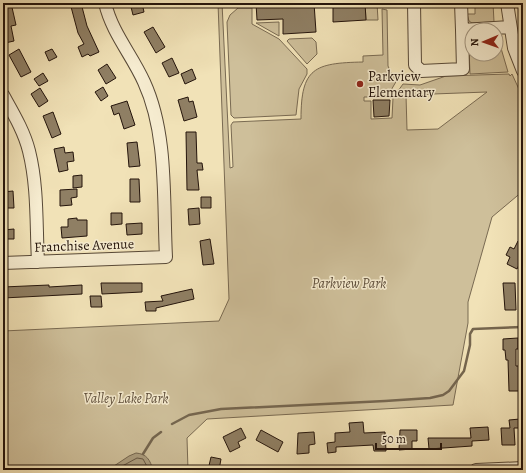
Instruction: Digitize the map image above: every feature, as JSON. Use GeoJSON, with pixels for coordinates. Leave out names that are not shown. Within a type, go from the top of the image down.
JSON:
{"type":"FeatureCollection","features":[{"type":"Feature","properties":{"kind":"street","name":"Franchise Avenue"},"geometry":{"type":"LineString","coordinates":[[3,263],[166,256],[161,148],[157,120],[144,82],[119,39],[105,3]]}},
{"type":"Feature","properties":{"kind":"street"},"geometry":{"type":"LineString","coordinates":[[414,3],[416,65],[420,71],[463,69],[461,3]]}},
{"type":"Feature","properties":{"kind":"street"},"geometry":{"type":"LineString","coordinates":[[507,3],[514,48],[523,71]]}},
{"type":"Feature","properties":{"kind":"street"},"geometry":{"type":"LineString","coordinates":[[462,30],[510,27]]}},
{"type":"Feature","properties":{"kind":"street"},"geometry":{"type":"LineString","coordinates":[[3,95],[17,119],[28,150],[34,184],[38,262]]}},
{"type":"Feature","properties":{"kind":"street"},"geometry":{"type":"LineString","coordinates":[[476,470],[523,468]]}},
{"type":"Feature","properties":{"kind":"green space","name":"Parkview Park"},"geometry":{"type":"Polygon","coordinates":[[[218,3],[222,3],[230,168],[233,167],[231,125],[233,122],[301,119],[304,89],[308,79],[314,72],[322,67],[333,64],[363,62],[363,56],[383,55],[382,9],[387,10],[388,66],[392,75],[397,80],[387,97],[364,97],[364,101],[371,101],[371,119],[392,118],[393,98],[403,84],[420,85],[446,76],[509,74],[510,76],[512,74],[523,98],[523,191],[492,217],[468,302],[468,323],[453,405],[207,419],[187,438],[188,470],[3,470],[3,331],[219,321],[229,299],[218,3]],[[487,92],[406,95],[407,130],[438,129],[487,92]]]}},
{"type":"Feature","properties":{"kind":"green space"},"geometry":{"type":"Polygon","coordinates":[[[365,3],[377,3],[378,20],[366,20],[365,3]]]}},
{"type":"Feature","properties":{"kind":"green space"},"geometry":{"type":"Polygon","coordinates":[[[475,3],[493,3],[494,22],[469,21],[467,14],[475,14],[475,3]]]}},
{"type":"Feature","properties":{"kind":"green space"},"geometry":{"type":"Polygon","coordinates":[[[238,8],[252,8],[252,24],[279,39],[307,69],[307,74],[299,89],[296,115],[234,118],[231,115],[227,22],[230,15],[238,8]]]}},
{"type":"Feature","properties":{"kind":"green space"},"geometry":{"type":"Polygon","coordinates":[[[279,22],[279,36],[256,23],[279,22]]]}},
{"type":"Feature","properties":{"kind":"green space"},"geometry":{"type":"Polygon","coordinates":[[[312,38],[316,42],[317,54],[307,64],[287,41],[289,39],[312,38]]]}},
{"type":"Feature","properties":{"kind":"green space"},"geometry":{"type":"Polygon","coordinates":[[[504,58],[508,72],[470,74],[470,62],[504,62],[504,58]]]}},
{"type":"Feature","properties":{"kind":"water"},"geometry":{"type":"Polygon","coordinates":[[[136,453],[148,458],[153,470],[108,470],[129,456],[136,453]]]}},
{"type":"Feature","properties":{"kind":"building"},"geometry":{"type":"Polygon","coordinates":[[[7,3],[11,3],[16,25],[11,26],[14,41],[5,43],[3,18],[7,16],[7,3]]]}},
{"type":"Feature","properties":{"kind":"building"},"geometry":{"type":"Polygon","coordinates":[[[70,3],[81,3],[87,26],[99,52],[90,56],[88,54],[82,57],[78,47],[84,44],[78,33],[70,3]]]}},
{"type":"Feature","properties":{"kind":"building"},"geometry":{"type":"Polygon","coordinates":[[[130,3],[142,3],[144,12],[133,15],[130,3]]]}},
{"type":"Feature","properties":{"kind":"building"},"geometry":{"type":"Polygon","coordinates":[[[256,3],[314,3],[316,32],[283,34],[283,19],[257,20],[256,3]]]}},
{"type":"Feature","properties":{"kind":"building"},"geometry":{"type":"Polygon","coordinates":[[[333,3],[365,3],[366,20],[333,22],[333,3]]]}},
{"type":"Feature","properties":{"kind":"building"},"geometry":{"type":"Polygon","coordinates":[[[153,27],[165,47],[156,53],[144,32],[153,27]]]}},
{"type":"Feature","properties":{"kind":"building"},"geometry":{"type":"Polygon","coordinates":[[[19,49],[31,72],[21,77],[9,55],[19,49]]]}},
{"type":"Feature","properties":{"kind":"building"},"geometry":{"type":"Polygon","coordinates":[[[52,49],[57,57],[49,61],[45,52],[52,49]]]}},
{"type":"Feature","properties":{"kind":"building"},"geometry":{"type":"Polygon","coordinates":[[[172,58],[179,73],[169,77],[162,63],[172,58]]]}},
{"type":"Feature","properties":{"kind":"building"},"geometry":{"type":"Polygon","coordinates":[[[107,64],[116,78],[106,84],[98,70],[107,64]]]}},
{"type":"Feature","properties":{"kind":"building"},"geometry":{"type":"Polygon","coordinates":[[[192,69],[196,79],[185,84],[181,74],[192,69]]]}},
{"type":"Feature","properties":{"kind":"building"},"geometry":{"type":"Polygon","coordinates":[[[43,73],[48,81],[39,86],[34,79],[43,73]]]}},
{"type":"Feature","properties":{"kind":"building"},"geometry":{"type":"Polygon","coordinates":[[[103,87],[108,96],[101,101],[95,92],[103,87]]]}},
{"type":"Feature","properties":{"kind":"building"},"geometry":{"type":"Polygon","coordinates":[[[40,88],[48,101],[39,107],[31,94],[40,88]]]}},
{"type":"Feature","properties":{"kind":"building"},"geometry":{"type":"Polygon","coordinates":[[[188,97],[189,102],[193,101],[197,117],[184,121],[178,100],[188,97]]]}},
{"type":"Feature","properties":{"kind":"building"},"geometry":{"type":"Polygon","coordinates":[[[373,100],[390,100],[389,116],[374,117],[373,100]]]}},
{"type":"Feature","properties":{"kind":"building"},"geometry":{"type":"Polygon","coordinates":[[[127,101],[135,125],[124,129],[119,113],[114,115],[111,106],[127,101]]]}},
{"type":"Feature","properties":{"kind":"building"},"geometry":{"type":"Polygon","coordinates":[[[53,112],[61,134],[52,138],[43,116],[53,112]]]}},
{"type":"Feature","properties":{"kind":"building"},"geometry":{"type":"Polygon","coordinates":[[[186,132],[196,132],[197,163],[202,163],[203,170],[197,170],[199,190],[187,190],[186,132]]]}},
{"type":"Feature","properties":{"kind":"building"},"geometry":{"type":"Polygon","coordinates":[[[137,142],[140,166],[129,167],[127,143],[137,142]]]}},
{"type":"Feature","properties":{"kind":"building"},"geometry":{"type":"Polygon","coordinates":[[[64,147],[65,153],[73,152],[74,161],[67,162],[68,170],[59,172],[54,149],[64,147]]]}},
{"type":"Feature","properties":{"kind":"building"},"geometry":{"type":"Polygon","coordinates":[[[82,175],[82,187],[73,188],[73,176],[82,175]]]}},
{"type":"Feature","properties":{"kind":"building"},"geometry":{"type":"Polygon","coordinates":[[[130,179],[139,179],[140,202],[130,202],[130,179]]]}},
{"type":"Feature","properties":{"kind":"building"},"geometry":{"type":"Polygon","coordinates":[[[77,189],[77,197],[71,198],[72,205],[60,206],[60,190],[77,189]]]}},
{"type":"Feature","properties":{"kind":"building"},"geometry":{"type":"Polygon","coordinates":[[[13,191],[14,208],[3,208],[3,192],[13,191]]]}},
{"type":"Feature","properties":{"kind":"building"},"geometry":{"type":"Polygon","coordinates":[[[201,197],[211,197],[211,208],[201,208],[201,197]]]}},
{"type":"Feature","properties":{"kind":"building"},"geometry":{"type":"Polygon","coordinates":[[[199,208],[200,224],[189,225],[188,209],[199,208]]]}},
{"type":"Feature","properties":{"kind":"building"},"geometry":{"type":"Polygon","coordinates":[[[111,213],[122,213],[122,224],[111,225],[111,213]]]}},
{"type":"Feature","properties":{"kind":"building"},"geometry":{"type":"Polygon","coordinates":[[[77,218],[77,220],[87,220],[87,236],[62,238],[61,227],[68,227],[68,219],[77,218]]]}},
{"type":"Feature","properties":{"kind":"building"},"geometry":{"type":"Polygon","coordinates":[[[142,223],[142,234],[127,235],[126,224],[142,223]]]}},
{"type":"Feature","properties":{"kind":"building"},"geometry":{"type":"Polygon","coordinates":[[[14,229],[14,239],[3,239],[3,230],[14,229]]]}},
{"type":"Feature","properties":{"kind":"building"},"geometry":{"type":"Polygon","coordinates":[[[210,239],[214,264],[203,265],[200,241],[210,239]]]}},
{"type":"Feature","properties":{"kind":"building"},"geometry":{"type":"Polygon","coordinates":[[[518,241],[523,243],[523,262],[521,261],[517,269],[507,264],[510,257],[506,255],[510,247],[514,249],[518,241]]]}},
{"type":"Feature","properties":{"kind":"building"},"geometry":{"type":"Polygon","coordinates":[[[101,283],[142,283],[142,292],[102,294],[101,283]]]}},
{"type":"Feature","properties":{"kind":"building"},"geometry":{"type":"Polygon","coordinates":[[[503,283],[515,283],[516,310],[505,310],[503,283]]]}},
{"type":"Feature","properties":{"kind":"building"},"geometry":{"type":"Polygon","coordinates":[[[49,285],[49,287],[82,285],[82,294],[3,298],[3,287],[49,285]]]}},
{"type":"Feature","properties":{"kind":"building"},"geometry":{"type":"Polygon","coordinates":[[[192,289],[194,299],[156,308],[156,311],[146,311],[145,302],[163,301],[161,296],[192,289]]]}},
{"type":"Feature","properties":{"kind":"building"},"geometry":{"type":"Polygon","coordinates":[[[90,296],[101,296],[102,307],[91,307],[90,296]]]}},
{"type":"Feature","properties":{"kind":"building"},"geometry":{"type":"Polygon","coordinates":[[[518,338],[518,349],[516,349],[516,366],[519,366],[520,391],[509,391],[508,360],[506,360],[505,350],[503,350],[503,339],[518,338]]]}},
{"type":"Feature","properties":{"kind":"building"},"geometry":{"type":"Polygon","coordinates":[[[520,419],[521,428],[514,428],[515,445],[502,445],[501,428],[510,428],[509,420],[520,419]]]}},
{"type":"Feature","properties":{"kind":"building"},"geometry":{"type":"Polygon","coordinates":[[[363,422],[364,433],[385,432],[386,451],[374,451],[373,445],[336,447],[336,452],[328,453],[327,443],[335,442],[335,433],[350,432],[349,423],[363,422]]]}},
{"type":"Feature","properties":{"kind":"building"},"geometry":{"type":"Polygon","coordinates":[[[488,427],[489,440],[472,441],[472,446],[429,449],[428,438],[471,438],[470,428],[488,427]]]}},
{"type":"Feature","properties":{"kind":"building"},"geometry":{"type":"Polygon","coordinates":[[[241,428],[246,438],[238,442],[240,447],[230,452],[223,437],[241,428]]]}},
{"type":"Feature","properties":{"kind":"building"},"geometry":{"type":"Polygon","coordinates":[[[261,430],[283,442],[278,452],[256,440],[261,430]]]}},
{"type":"Feature","properties":{"kind":"building"},"geometry":{"type":"Polygon","coordinates":[[[400,430],[417,430],[417,441],[412,441],[412,449],[399,450],[400,430]]]}},
{"type":"Feature","properties":{"kind":"building"},"geometry":{"type":"Polygon","coordinates":[[[314,432],[315,444],[309,445],[309,453],[297,454],[298,433],[314,432]]]}},
{"type":"Feature","properties":{"kind":"building"},"geometry":{"type":"Polygon","coordinates":[[[211,457],[221,459],[219,470],[208,470],[211,457]]]}},
{"type":"Feature","properties":{"kind":"waterway"},"geometry":{"type":"LineString","coordinates":[[172,424],[189,415],[221,409],[385,401],[430,398],[443,395],[449,391],[464,371],[470,345],[470,334],[473,329],[523,327]]}},
{"type":"Feature","properties":{"kind":"waterway"},"geometry":{"type":"LineString","coordinates":[[143,454],[153,438],[161,432]]}},
{"type":"Feature","properties":{"kind":"place","name":"Parkview Elementary"},"geometry":{"type":"Point","coordinates":[360,84]}},
{"type":"Feature","properties":{"kind":"park label","name":"Valley Lake Park"},"geometry":{"type":"Point","coordinates":[126,398]}}]}
